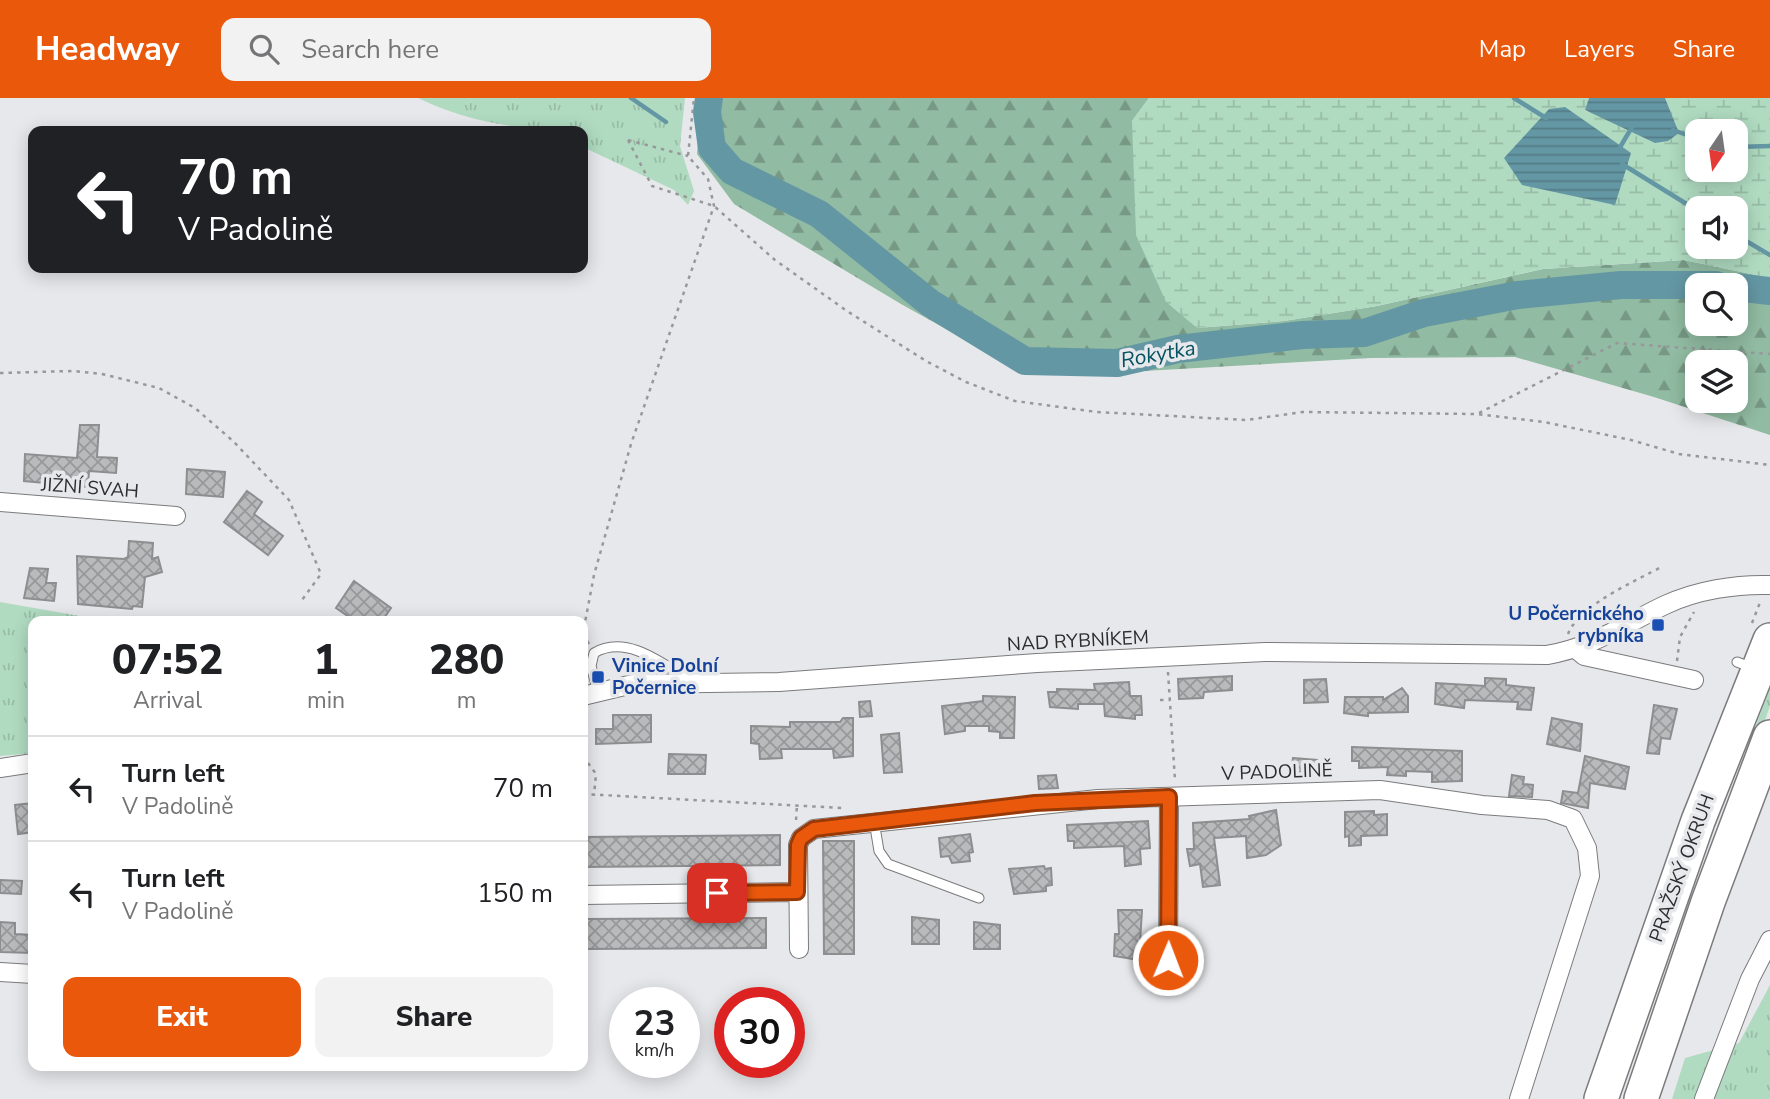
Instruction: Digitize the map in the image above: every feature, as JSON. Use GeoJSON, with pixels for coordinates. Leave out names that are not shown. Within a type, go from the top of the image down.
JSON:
{"type":"FeatureCollection","features":[{"type":"Feature","properties":{"kind":"highway","name":"PRAŽSKÝ OKRUH"},"geometry":{"type":"LineString","coordinates":[[1601,1099],[1755,657]]}},
{"type":"Feature","properties":{"kind":"highway","name":"PRAŽSKÝ OKRUH"},"geometry":{"type":"LineString","coordinates":[[1641,1099],[1770,737]]}},
{"type":"Feature","properties":{"kind":"street","name":"JIŽNÍ SVAH"},"geometry":{"type":"LineString","coordinates":[[0,502],[176,516]]}},
{"type":"Feature","properties":{"kind":"street","name":"NAD RYBNÍKEM"},"geometry":{"type":"LineString","coordinates":[[590,694],[633,684],[779,682],[1037,663],[1359,651],[1517,656],[1577,650],[1684,598],[1721,589],[1770,586]]}},
{"type":"Feature","properties":{"kind":"street"},"geometry":{"type":"LineString","coordinates":[[1615,632],[1621,663]]}},
{"type":"Feature","properties":{"kind":"street","name":"NAD RYBNÍKEM"},"geometry":{"type":"LineString","coordinates":[[1577,650],[1584,656],[1694,680]]}},
{"type":"Feature","properties":{"kind":"street"},"geometry":{"type":"LineString","coordinates":[[0,768],[28,764]]}},
{"type":"Feature","properties":{"kind":"street"},"geometry":{"type":"LineString","coordinates":[[1168,960],[1172,790]]}},
{"type":"Feature","properties":{"kind":"street","name":"V PADOLINĚ"},"geometry":{"type":"LineString","coordinates":[[799,949],[797,852],[801,838],[814,829],[1172,790],[1380,790],[1482,805],[1548,810],[1573,819],[1587,848],[1590,876],[1519,1099]]}},
{"type":"Feature","properties":{"kind":"street"},"geometry":{"type":"LineString","coordinates":[[588,895],[797,892]]}},
{"type":"Feature","properties":{"kind":"street"},"geometry":{"type":"LineString","coordinates":[[1704,1099],[1750,979],[1770,940]]}},
{"type":"Feature","properties":{"kind":"street"},"geometry":{"type":"LineString","coordinates":[[0,972],[28,974]]}},
{"type":"Feature","properties":{"kind":"lane"},"geometry":{"type":"LineString","coordinates":[[590,694],[590,666],[594,653],[606,646],[624,646],[646,654],[697,685]]}},
{"type":"Feature","properties":{"kind":"lane"},"geometry":{"type":"LineString","coordinates":[[874,821],[879,851],[888,864],[979,898]]}},
{"type":"Feature","properties":{"kind":"path"},"geometry":{"type":"LineString","coordinates":[[688,156],[694,98]]}},
{"type":"Feature","properties":{"kind":"path"},"geometry":{"type":"LineString","coordinates":[[587,616],[609,516],[631,444],[714,206],[708,179],[688,156],[628,140],[652,186],[714,206],[775,260],[847,311],[926,361],[966,382],[1015,401],[1097,412],[1246,420],[1303,411],[1476,414],[1544,422],[1631,440],[1679,454],[1770,465]]}},
{"type":"Feature","properties":{"kind":"path"},"geometry":{"type":"LineString","coordinates":[[1476,414],[1617,343],[1770,354]]}},
{"type":"Feature","properties":{"kind":"path"},"geometry":{"type":"LineString","coordinates":[[0,373],[73,371],[102,374],[159,388],[195,408],[233,441],[289,500],[321,574],[302,600]]}},
{"type":"Feature","properties":{"kind":"path"},"geometry":{"type":"LineString","coordinates":[[1577,650],[1567,634],[1572,624],[1592,607],[1662,566]]}},
{"type":"Feature","properties":{"kind":"path"},"geometry":{"type":"LineString","coordinates":[[1676,675],[1680,637],[1698,606]]}},
{"type":"Feature","properties":{"kind":"path"},"geometry":{"type":"LineString","coordinates":[[588,643],[594,653]]}},
{"type":"Feature","properties":{"kind":"path"},"geometry":{"type":"LineString","coordinates":[[1167,658],[1173,755],[1172,790]]}},
{"type":"Feature","properties":{"kind":"path"},"geometry":{"type":"LineString","coordinates":[[1160,700],[1170,700]]}},
{"type":"Feature","properties":{"kind":"path"},"geometry":{"type":"LineString","coordinates":[[1163,726],[1171,726]]}},
{"type":"Feature","properties":{"kind":"path"},"geometry":{"type":"LineString","coordinates":[[1164,755],[1173,755]]}},
{"type":"Feature","properties":{"kind":"path"},"geometry":{"type":"LineString","coordinates":[[588,763],[596,774],[594,795]]}},
{"type":"Feature","properties":{"kind":"path"},"geometry":{"type":"LineString","coordinates":[[588,794],[867,810],[874,821]]}},
{"type":"Feature","properties":{"kind":"path"},"geometry":{"type":"LineString","coordinates":[[796,824],[797,806]]}},
{"type":"Feature","properties":{"kind":"green space"},"geometry":{"type":"Polygon","coordinates":[[[418,98],[685,98],[680,146],[694,191],[688,205],[674,190],[588,149],[588,126],[512,126],[437,107],[418,98]]]}},
{"type":"Feature","properties":{"kind":"green space"},"geometry":{"type":"Polygon","coordinates":[[[702,98],[1149,98],[1132,121],[1197,328],[1284,321],[1377,306],[1543,269],[1684,260],[1746,273],[1685,273],[1685,336],[1748,336],[1748,273],[1770,278],[1770,435],[1703,413],[1748,413],[1748,350],[1685,350],[1685,407],[1515,357],[1371,358],[1144,371],[1018,369],[901,304],[734,204],[697,154],[702,98]]]}},
{"type":"Feature","properties":{"kind":"green space"},"geometry":{"type":"Polygon","coordinates":[[[1149,98],[1589,98],[1585,111],[1678,133],[1665,98],[1770,98],[1770,278],[1683,260],[1543,269],[1377,306],[1284,321],[1197,328],[1166,302],[1136,235],[1132,121],[1149,98]]]}},
{"type":"Feature","properties":{"kind":"green space"},"geometry":{"type":"Polygon","coordinates":[[[0,602],[80,616],[28,616],[28,753],[0,756],[0,602]]]}},
{"type":"Feature","properties":{"kind":"green space"},"geometry":{"type":"Polygon","coordinates":[[[1770,688],[1770,706],[1629,1099],[1623,1099],[1685,915],[1770,688]]]}},
{"type":"Feature","properties":{"kind":"green space"},"geometry":{"type":"Polygon","coordinates":[[[1770,985],[1770,1099],[1672,1099],[1685,1058],[1739,1043],[1770,985]]]}},
{"type":"Feature","properties":{"kind":"water"},"geometry":{"type":"Polygon","coordinates":[[[1589,98],[1665,98],[1679,133],[1668,141],[1655,143],[1585,110],[1589,98]]]}},
{"type":"Feature","properties":{"kind":"water"},"geometry":{"type":"Polygon","coordinates":[[[1565,107],[1631,153],[1615,205],[1522,185],[1504,158],[1549,109],[1565,107]]]}},
{"type":"Feature","properties":{"kind":"building"},"geometry":{"type":"Polygon","coordinates":[[[80,425],[99,425],[97,457],[117,458],[116,473],[89,471],[88,487],[24,481],[25,454],[77,458],[80,425]]]}},
{"type":"Feature","properties":{"kind":"building"},"geometry":{"type":"Polygon","coordinates":[[[187,469],[225,472],[223,497],[186,494],[187,469]]]}},
{"type":"Feature","properties":{"kind":"building"},"geometry":{"type":"Polygon","coordinates":[[[247,491],[262,502],[254,514],[283,536],[268,555],[224,522],[247,491]]]}},
{"type":"Feature","properties":{"kind":"building"},"geometry":{"type":"Polygon","coordinates":[[[129,541],[153,543],[152,559],[158,557],[162,572],[145,577],[142,607],[133,606],[132,609],[78,604],[77,556],[124,559],[128,557],[129,541]]]}},
{"type":"Feature","properties":{"kind":"building"},"geometry":{"type":"Polygon","coordinates":[[[30,568],[48,569],[46,583],[56,583],[54,601],[24,598],[30,568]]]}},
{"type":"Feature","properties":{"kind":"building"},"geometry":{"type":"Polygon","coordinates":[[[354,581],[391,608],[385,616],[348,616],[336,608],[354,581]]]}},
{"type":"Feature","properties":{"kind":"building"},"geometry":{"type":"Polygon","coordinates":[[[1232,676],[1232,690],[1204,692],[1203,698],[1179,699],[1178,679],[1232,676]]]}},
{"type":"Feature","properties":{"kind":"building"},"geometry":{"type":"Polygon","coordinates":[[[1485,678],[1506,679],[1506,685],[1534,688],[1531,710],[1517,709],[1518,702],[1465,700],[1464,708],[1435,704],[1436,683],[1485,686],[1485,678]]]}},
{"type":"Feature","properties":{"kind":"building"},"geometry":{"type":"Polygon","coordinates":[[[1326,679],[1328,702],[1304,703],[1304,680],[1326,679]]]}},
{"type":"Feature","properties":{"kind":"building"},"geometry":{"type":"Polygon","coordinates":[[[1129,682],[1130,696],[1141,696],[1142,715],[1135,715],[1135,719],[1105,716],[1104,704],[1078,704],[1078,709],[1050,707],[1048,692],[1057,692],[1057,689],[1095,690],[1094,684],[1129,682]]]}},
{"type":"Feature","properties":{"kind":"building"},"geometry":{"type":"Polygon","coordinates":[[[1402,688],[1408,696],[1408,712],[1368,713],[1368,716],[1344,713],[1345,697],[1383,697],[1383,700],[1402,688]]]}},
{"type":"Feature","properties":{"kind":"building"},"geometry":{"type":"Polygon","coordinates":[[[983,696],[1015,697],[1014,738],[1000,738],[1000,732],[989,731],[989,726],[965,726],[965,731],[945,734],[942,706],[983,701],[983,696]]]}},
{"type":"Feature","properties":{"kind":"building"},"geometry":{"type":"Polygon","coordinates":[[[870,701],[872,716],[860,717],[859,702],[870,701]]]}},
{"type":"Feature","properties":{"kind":"building"},"geometry":{"type":"Polygon","coordinates":[[[1654,705],[1677,709],[1670,739],[1661,738],[1659,754],[1647,753],[1654,705]]]}},
{"type":"Feature","properties":{"kind":"building"},"geometry":{"type":"Polygon","coordinates":[[[613,715],[651,715],[651,742],[596,744],[596,729],[613,729],[613,715]]]}},
{"type":"Feature","properties":{"kind":"building"},"geometry":{"type":"Polygon","coordinates":[[[843,718],[853,718],[853,756],[834,758],[833,749],[781,749],[782,758],[760,759],[759,744],[751,743],[751,726],[790,727],[790,722],[840,722],[843,718]]]}},
{"type":"Feature","properties":{"kind":"building"},"geometry":{"type":"Polygon","coordinates":[[[1552,718],[1582,724],[1580,751],[1547,744],[1552,718]]]}},
{"type":"Feature","properties":{"kind":"building"},"geometry":{"type":"Polygon","coordinates":[[[899,733],[902,772],[884,773],[881,735],[899,733]]]}},
{"type":"Feature","properties":{"kind":"building"},"geometry":{"type":"Polygon","coordinates":[[[1352,747],[1462,751],[1462,781],[1432,782],[1432,772],[1406,771],[1406,776],[1387,775],[1388,767],[1359,768],[1359,761],[1352,761],[1352,747]]]}},
{"type":"Feature","properties":{"kind":"building"},"geometry":{"type":"Polygon","coordinates":[[[669,754],[706,755],[705,774],[668,774],[669,754]]]}},
{"type":"Feature","properties":{"kind":"building"},"geometry":{"type":"Polygon","coordinates":[[[1585,756],[1629,767],[1625,789],[1590,783],[1588,808],[1561,803],[1563,791],[1578,793],[1585,756]]]}},
{"type":"Feature","properties":{"kind":"building"},"geometry":{"type":"Polygon","coordinates":[[[1293,758],[1317,760],[1316,774],[1291,772],[1293,758]]]}},
{"type":"Feature","properties":{"kind":"building"},"geometry":{"type":"Polygon","coordinates":[[[1056,775],[1058,788],[1039,789],[1038,776],[1056,775]]]}},
{"type":"Feature","properties":{"kind":"building"},"geometry":{"type":"Polygon","coordinates":[[[1512,775],[1524,777],[1523,784],[1533,785],[1532,797],[1509,796],[1512,775]]]}},
{"type":"Feature","properties":{"kind":"building"},"geometry":{"type":"Polygon","coordinates":[[[28,804],[28,833],[18,834],[15,805],[28,804]]]}},
{"type":"Feature","properties":{"kind":"building"},"geometry":{"type":"Polygon","coordinates":[[[1276,810],[1281,845],[1266,855],[1247,858],[1246,836],[1214,838],[1220,885],[1203,887],[1200,864],[1190,866],[1187,849],[1194,849],[1193,823],[1250,819],[1249,816],[1276,810]]]}},
{"type":"Feature","properties":{"kind":"building"},"geometry":{"type":"Polygon","coordinates":[[[1374,811],[1374,815],[1387,814],[1387,835],[1361,836],[1361,845],[1349,846],[1349,836],[1345,837],[1345,812],[1374,811]]]}},
{"type":"Feature","properties":{"kind":"building"},"geometry":{"type":"Polygon","coordinates":[[[1148,821],[1150,848],[1140,849],[1141,864],[1125,866],[1124,846],[1074,848],[1074,841],[1068,841],[1067,825],[1148,821]]]}},
{"type":"Feature","properties":{"kind":"building"},"geometry":{"type":"Polygon","coordinates":[[[970,834],[973,852],[969,853],[970,861],[952,863],[949,856],[941,857],[939,838],[970,834]]]}},
{"type":"Feature","properties":{"kind":"building"},"geometry":{"type":"Polygon","coordinates":[[[780,835],[780,865],[588,867],[588,837],[780,835]]]}},
{"type":"Feature","properties":{"kind":"building"},"geometry":{"type":"Polygon","coordinates":[[[823,841],[854,841],[854,954],[824,954],[823,841]]]}},
{"type":"Feature","properties":{"kind":"building"},"geometry":{"type":"Polygon","coordinates":[[[1044,866],[1045,869],[1051,868],[1052,885],[1046,886],[1046,891],[1014,894],[1009,869],[1044,866]]]}},
{"type":"Feature","properties":{"kind":"building"},"geometry":{"type":"Polygon","coordinates":[[[0,880],[22,881],[21,894],[0,893],[0,880]]]}},
{"type":"Feature","properties":{"kind":"building"},"geometry":{"type":"Polygon","coordinates":[[[1118,910],[1142,910],[1139,960],[1114,956],[1115,934],[1119,934],[1118,910]]]}},
{"type":"Feature","properties":{"kind":"building"},"geometry":{"type":"Polygon","coordinates":[[[912,917],[939,920],[939,944],[912,944],[912,917]]]}},
{"type":"Feature","properties":{"kind":"building"},"geometry":{"type":"Polygon","coordinates":[[[766,918],[766,948],[588,949],[588,919],[766,918]]]}},
{"type":"Feature","properties":{"kind":"building"},"geometry":{"type":"Polygon","coordinates":[[[0,922],[15,923],[15,934],[28,935],[28,953],[0,952],[0,922]]]}},
{"type":"Feature","properties":{"kind":"building"},"geometry":{"type":"Polygon","coordinates":[[[974,922],[1000,925],[1000,949],[974,949],[974,922]]]}},
{"type":"Feature","properties":{"kind":"waterway"},"geometry":{"type":"LineString","coordinates":[[631,98],[666,122]]}},
{"type":"Feature","properties":{"kind":"waterway","name":"Rokytka"},"geometry":{"type":"LineString","coordinates":[[709,98],[707,112],[712,148],[732,171],[819,214],[930,303],[1025,361],[1117,363],[1178,349],[1302,335],[1364,333],[1424,313],[1518,295],[1621,285],[1685,285]]}},
{"type":"Feature","properties":{"kind":"waterway"},"geometry":{"type":"LineString","coordinates":[[1514,98],[1546,118]]}},
{"type":"Feature","properties":{"kind":"waterway"},"geometry":{"type":"LineString","coordinates":[[1619,149],[1632,127]]}},
{"type":"Feature","properties":{"kind":"waterway"},"geometry":{"type":"LineString","coordinates":[[1673,130],[1685,134]]}},
{"type":"Feature","properties":{"kind":"waterway"},"geometry":{"type":"LineString","coordinates":[[700,143],[712,148]]}},
{"type":"Feature","properties":{"kind":"waterway"},"geometry":{"type":"LineString","coordinates":[[1748,147],[1770,146]]}},
{"type":"Feature","properties":{"kind":"waterway"},"geometry":{"type":"LineString","coordinates":[[1622,164],[1685,203]]}},
{"type":"Feature","properties":{"kind":"waterway"},"geometry":{"type":"LineString","coordinates":[[1748,242],[1770,255]]}},
{"type":"Feature","properties":{"kind":"waterway","name":"Rokytka"},"geometry":{"type":"LineString","coordinates":[[1748,288],[1770,291]]}},
{"type":"Feature","properties":{"kind":"place","name":"U Počernického rybníka"},"geometry":{"type":"Point","coordinates":[1658,625]}},
{"type":"Feature","properties":{"kind":"place","name":"Vinice Dolní Počernice"},"geometry":{"type":"Point","coordinates":[598,677]}},
{"type":"Feature","properties":{"kind":"route"},"geometry":{"type":"LineString","coordinates":[[717,893],[797,892],[798,845],[808,831],[814,829],[1035,803],[1169,797],[1168,960]]}}]}
